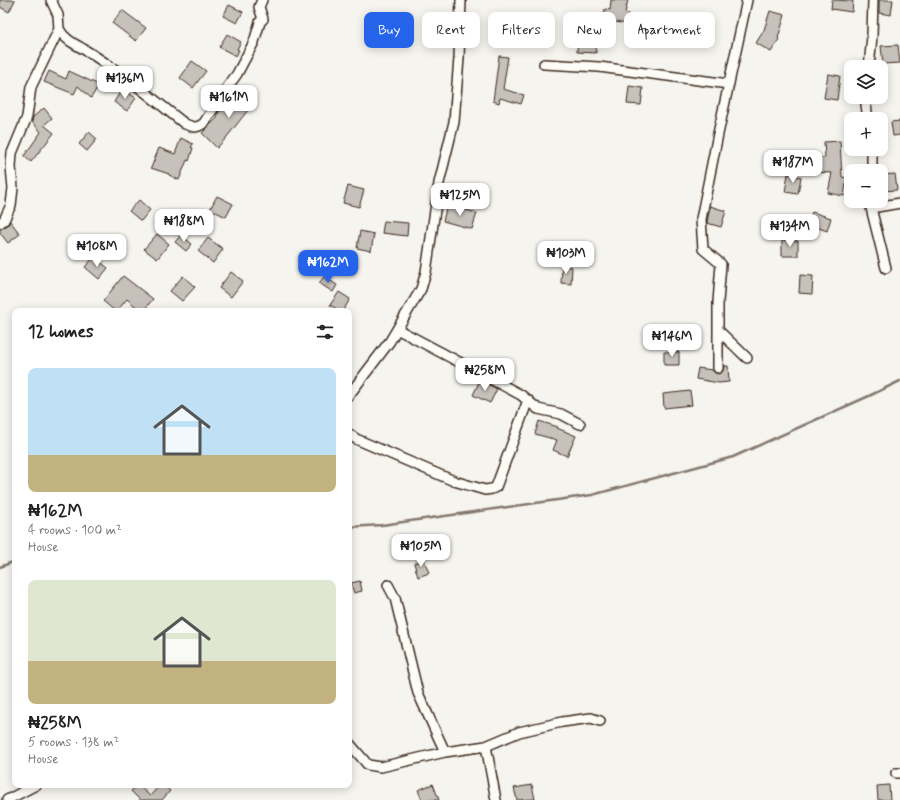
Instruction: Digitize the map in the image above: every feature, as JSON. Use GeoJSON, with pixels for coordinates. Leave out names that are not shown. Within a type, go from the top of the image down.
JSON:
{"type":"FeatureCollection","features":[{"type":"Feature","properties":{"kind":"street"},"geometry":{"type":"LineString","coordinates":[[51,0],[58,15],[59,29],[62,36],[89,52],[135,84],[184,124],[194,128],[199,127],[204,123],[226,88],[237,74],[254,42],[260,22],[263,19],[259,7],[262,0]]}},
{"type":"Feature","properties":{"kind":"street"},"geometry":{"type":"LineString","coordinates":[[352,391],[390,341],[421,289],[426,272],[439,183],[454,122],[459,58],[461,0]]}},
{"type":"Feature","properties":{"kind":"street"},"geometry":{"type":"LineString","coordinates":[[718,368],[718,302],[721,264],[703,248],[701,219],[748,0]]}},
{"type":"Feature","properties":{"kind":"street"},"geometry":{"type":"LineString","coordinates":[[870,60],[873,0]]}},
{"type":"Feature","properties":{"kind":"street"},"geometry":{"type":"LineString","coordinates":[[0,223],[4,220],[11,205],[13,188],[11,167],[12,153],[27,117],[31,87],[59,29]]}},
{"type":"Feature","properties":{"kind":"street"},"geometry":{"type":"LineString","coordinates":[[544,64],[599,67],[729,84]]}},
{"type":"Feature","properties":{"kind":"street"},"geometry":{"type":"LineString","coordinates":[[888,203],[900,203]]}},
{"type":"Feature","properties":{"kind":"street"},"geometry":{"type":"LineString","coordinates":[[872,208],[886,268]]}},
{"type":"Feature","properties":{"kind":"street"},"geometry":{"type":"LineString","coordinates":[[397,329],[528,400],[538,409],[561,414],[580,424]]}},
{"type":"Feature","properties":{"kind":"street"},"geometry":{"type":"LineString","coordinates":[[718,330],[747,358]]}},
{"type":"Feature","properties":{"kind":"street"},"geometry":{"type":"LineString","coordinates":[[352,436],[454,481],[485,490],[492,489],[496,487],[528,400]]}},
{"type":"Feature","properties":{"kind":"street"},"geometry":{"type":"LineString","coordinates":[[388,585],[395,598],[418,693],[445,752]]}},
{"type":"Feature","properties":{"kind":"street"},"geometry":{"type":"LineString","coordinates":[[352,746],[368,765],[381,767],[445,752],[486,746],[519,732],[562,722],[590,718],[600,721]]}},
{"type":"Feature","properties":{"kind":"street"},"geometry":{"type":"LineString","coordinates":[[486,746],[496,800]]}},
{"type":"Feature","properties":{"kind":"street"},"geometry":{"type":"LineString","coordinates":[[7,800],[30,788]]}},
{"type":"Feature","properties":{"kind":"building"},"geometry":{"type":"Polygon","coordinates":[[[0,0],[15,0],[9,12],[0,7],[0,0]]]}},
{"type":"Feature","properties":{"kind":"building"},"geometry":{"type":"Polygon","coordinates":[[[611,0],[628,0],[624,12],[624,24],[616,22],[616,12],[604,12],[605,9],[610,10],[611,0]]]}},
{"type":"Feature","properties":{"kind":"building"},"geometry":{"type":"Polygon","coordinates":[[[832,0],[853,1],[852,12],[831,9],[832,0]]]}},
{"type":"Feature","properties":{"kind":"building"},"geometry":{"type":"Polygon","coordinates":[[[879,0],[893,0],[891,15],[879,13],[879,0]]]}},
{"type":"Feature","properties":{"kind":"building"},"geometry":{"type":"Polygon","coordinates":[[[229,5],[243,12],[237,23],[223,16],[229,5]]]}},
{"type":"Feature","properties":{"kind":"building"},"geometry":{"type":"Polygon","coordinates":[[[122,10],[146,28],[136,41],[112,23],[122,10]]]}},
{"type":"Feature","properties":{"kind":"building"},"geometry":{"type":"Polygon","coordinates":[[[770,11],[785,15],[778,38],[779,39],[771,52],[756,43],[764,30],[770,11]]]}},
{"type":"Feature","properties":{"kind":"building"},"geometry":{"type":"Polygon","coordinates":[[[227,34],[241,42],[237,49],[239,50],[236,56],[219,47],[227,34]]]}},
{"type":"Feature","properties":{"kind":"building"},"geometry":{"type":"Polygon","coordinates":[[[898,45],[900,63],[888,64],[888,60],[883,60],[881,46],[898,45]]]}},
{"type":"Feature","properties":{"kind":"building"},"geometry":{"type":"Polygon","coordinates":[[[577,48],[596,48],[596,53],[577,52],[577,48]]]}},
{"type":"Feature","properties":{"kind":"building"},"geometry":{"type":"Polygon","coordinates":[[[499,56],[508,57],[503,89],[524,95],[521,104],[500,98],[499,103],[493,101],[499,56]]]}},
{"type":"Feature","properties":{"kind":"building"},"geometry":{"type":"Polygon","coordinates":[[[192,61],[206,71],[193,88],[180,78],[192,61]]]}},
{"type":"Feature","properties":{"kind":"building"},"geometry":{"type":"Polygon","coordinates":[[[49,71],[66,79],[69,71],[99,85],[91,98],[78,86],[74,94],[44,82],[49,71]]]}},
{"type":"Feature","properties":{"kind":"building"},"geometry":{"type":"Polygon","coordinates":[[[828,74],[840,76],[837,100],[824,98],[828,74]]]}},
{"type":"Feature","properties":{"kind":"building"},"geometry":{"type":"Polygon","coordinates":[[[629,86],[643,88],[641,105],[627,104],[629,86]]]}},
{"type":"Feature","properties":{"kind":"building"},"geometry":{"type":"Polygon","coordinates":[[[122,89],[136,98],[127,111],[114,102],[122,89]]]}},
{"type":"Feature","properties":{"kind":"building"},"geometry":{"type":"Polygon","coordinates":[[[243,90],[256,100],[217,148],[202,133],[218,117],[216,116],[224,105],[229,109],[243,90]]]}},
{"type":"Feature","properties":{"kind":"building"},"geometry":{"type":"Polygon","coordinates":[[[44,108],[52,118],[44,125],[54,133],[31,162],[24,156],[41,132],[32,122],[33,117],[44,108]]]}},
{"type":"Feature","properties":{"kind":"building"},"geometry":{"type":"Polygon","coordinates":[[[900,121],[900,135],[893,136],[891,122],[900,121]]]}},
{"type":"Feature","properties":{"kind":"building"},"geometry":{"type":"Polygon","coordinates":[[[89,132],[97,139],[87,151],[79,144],[89,132]]]}},
{"type":"Feature","properties":{"kind":"building"},"geometry":{"type":"Polygon","coordinates":[[[181,138],[193,144],[191,147],[193,148],[189,161],[187,160],[179,180],[169,174],[151,168],[159,148],[175,154],[181,138]]]}},
{"type":"Feature","properties":{"kind":"building"},"geometry":{"type":"Polygon","coordinates":[[[840,141],[842,177],[844,177],[844,196],[828,193],[832,173],[807,172],[807,157],[825,158],[824,142],[840,141]]]}},
{"type":"Feature","properties":{"kind":"building"},"geometry":{"type":"Polygon","coordinates":[[[788,174],[801,177],[798,194],[785,192],[788,174]]]}},
{"type":"Feature","properties":{"kind":"building"},"geometry":{"type":"Polygon","coordinates":[[[888,174],[895,174],[897,190],[888,191],[888,174]]]}},
{"type":"Feature","properties":{"kind":"building"},"geometry":{"type":"Polygon","coordinates":[[[348,186],[364,190],[359,207],[343,203],[348,186]]]}},
{"type":"Feature","properties":{"kind":"building"},"geometry":{"type":"Polygon","coordinates":[[[217,196],[233,204],[226,217],[210,209],[217,196]]]}},
{"type":"Feature","properties":{"kind":"building"},"geometry":{"type":"Polygon","coordinates":[[[139,200],[150,210],[141,221],[129,211],[139,200]]]}},
{"type":"Feature","properties":{"kind":"building"},"geometry":{"type":"Polygon","coordinates":[[[447,205],[477,213],[472,229],[443,221],[447,205]]]}},
{"type":"Feature","properties":{"kind":"building"},"geometry":{"type":"Polygon","coordinates":[[[710,206],[726,211],[721,227],[707,223],[710,206]]]}},
{"type":"Feature","properties":{"kind":"building"},"geometry":{"type":"Polygon","coordinates":[[[812,212],[831,218],[827,231],[808,224],[812,212]]]}},
{"type":"Feature","properties":{"kind":"building"},"geometry":{"type":"Polygon","coordinates":[[[10,221],[20,234],[8,243],[0,233],[0,229],[8,225],[10,221]]]}},
{"type":"Feature","properties":{"kind":"building"},"geometry":{"type":"Polygon","coordinates":[[[384,221],[408,223],[407,236],[382,233],[384,221]]]}},
{"type":"Feature","properties":{"kind":"building"},"geometry":{"type":"Polygon","coordinates":[[[360,231],[374,234],[371,251],[357,248],[360,231]]]}},
{"type":"Feature","properties":{"kind":"building"},"geometry":{"type":"Polygon","coordinates":[[[157,234],[169,244],[157,259],[144,249],[157,234]]]}},
{"type":"Feature","properties":{"kind":"building"},"geometry":{"type":"Polygon","coordinates":[[[181,235],[192,244],[186,251],[175,242],[181,235]]]}},
{"type":"Feature","properties":{"kind":"building"},"geometry":{"type":"Polygon","coordinates":[[[208,238],[223,249],[213,263],[198,251],[208,238]]]}},
{"type":"Feature","properties":{"kind":"building"},"geometry":{"type":"Polygon","coordinates":[[[782,240],[798,241],[798,256],[782,256],[782,240]]]}},
{"type":"Feature","properties":{"kind":"building"},"geometry":{"type":"Polygon","coordinates":[[[94,257],[108,268],[99,279],[85,267],[94,257]]]}},
{"type":"Feature","properties":{"kind":"building"},"geometry":{"type":"Polygon","coordinates":[[[562,266],[572,267],[571,284],[561,283],[562,266]]]}},
{"type":"Feature","properties":{"kind":"building"},"geometry":{"type":"Polygon","coordinates":[[[231,272],[243,281],[231,297],[219,288],[231,272]]]}},
{"type":"Feature","properties":{"kind":"building"},"geometry":{"type":"Polygon","coordinates":[[[800,275],[813,276],[812,294],[799,293],[800,275]]]}},
{"type":"Feature","properties":{"kind":"building"},"geometry":{"type":"Polygon","coordinates":[[[123,276],[153,299],[146,308],[138,308],[127,299],[120,308],[111,308],[103,301],[123,276]]]}},
{"type":"Feature","properties":{"kind":"building"},"geometry":{"type":"Polygon","coordinates":[[[183,276],[195,287],[182,301],[170,291],[183,276]]]}},
{"type":"Feature","properties":{"kind":"building"},"geometry":{"type":"Polygon","coordinates":[[[324,277],[337,285],[333,292],[319,283],[324,277]]]}},
{"type":"Feature","properties":{"kind":"building"},"geometry":{"type":"Polygon","coordinates":[[[339,292],[350,299],[345,308],[335,308],[330,305],[339,292]]]}},
{"type":"Feature","properties":{"kind":"building"},"geometry":{"type":"Polygon","coordinates":[[[664,352],[679,352],[679,365],[664,365],[664,352]]]}},
{"type":"Feature","properties":{"kind":"building"},"geometry":{"type":"Polygon","coordinates":[[[724,366],[728,366],[729,382],[719,383],[696,379],[698,368],[712,370],[718,374],[723,371],[724,366]]]}},
{"type":"Feature","properties":{"kind":"building"},"geometry":{"type":"Polygon","coordinates":[[[480,380],[497,389],[490,403],[473,395],[480,380]]]}},
{"type":"Feature","properties":{"kind":"building"},"geometry":{"type":"Polygon","coordinates":[[[690,391],[692,405],[664,408],[663,394],[690,391]]]}},
{"type":"Feature","properties":{"kind":"building"},"geometry":{"type":"Polygon","coordinates":[[[539,421],[558,427],[557,428],[576,436],[567,456],[553,450],[557,440],[535,434],[539,421]]]}},
{"type":"Feature","properties":{"kind":"building"},"geometry":{"type":"Polygon","coordinates":[[[424,560],[429,573],[418,577],[414,563],[424,560]]]}},
{"type":"Feature","properties":{"kind":"building"},"geometry":{"type":"Polygon","coordinates":[[[360,581],[362,591],[354,593],[352,583],[360,581]]]}},
{"type":"Feature","properties":{"kind":"building"},"geometry":{"type":"Polygon","coordinates":[[[433,784],[439,800],[422,800],[418,790],[433,784]]]}},
{"type":"Feature","properties":{"kind":"building"},"geometry":{"type":"Polygon","coordinates":[[[532,785],[535,799],[517,800],[514,788],[532,785]]]}},
{"type":"Feature","properties":{"kind":"building"},"geometry":{"type":"Polygon","coordinates":[[[889,785],[890,800],[878,800],[877,786],[889,785]]]}},
{"type":"Feature","properties":{"kind":"building"},"geometry":{"type":"Polygon","coordinates":[[[134,788],[141,788],[150,796],[157,788],[166,788],[170,791],[162,800],[140,800],[131,791],[134,788]]]}},
{"type":"Feature","properties":{"kind":"waterway"},"geometry":{"type":"LineString","coordinates":[[352,527],[382,525],[592,495],[733,457],[900,381]]}},
{"type":"Feature","properties":{"kind":"waterway"},"geometry":{"type":"LineString","coordinates":[[0,567],[12,562]]}}]}
